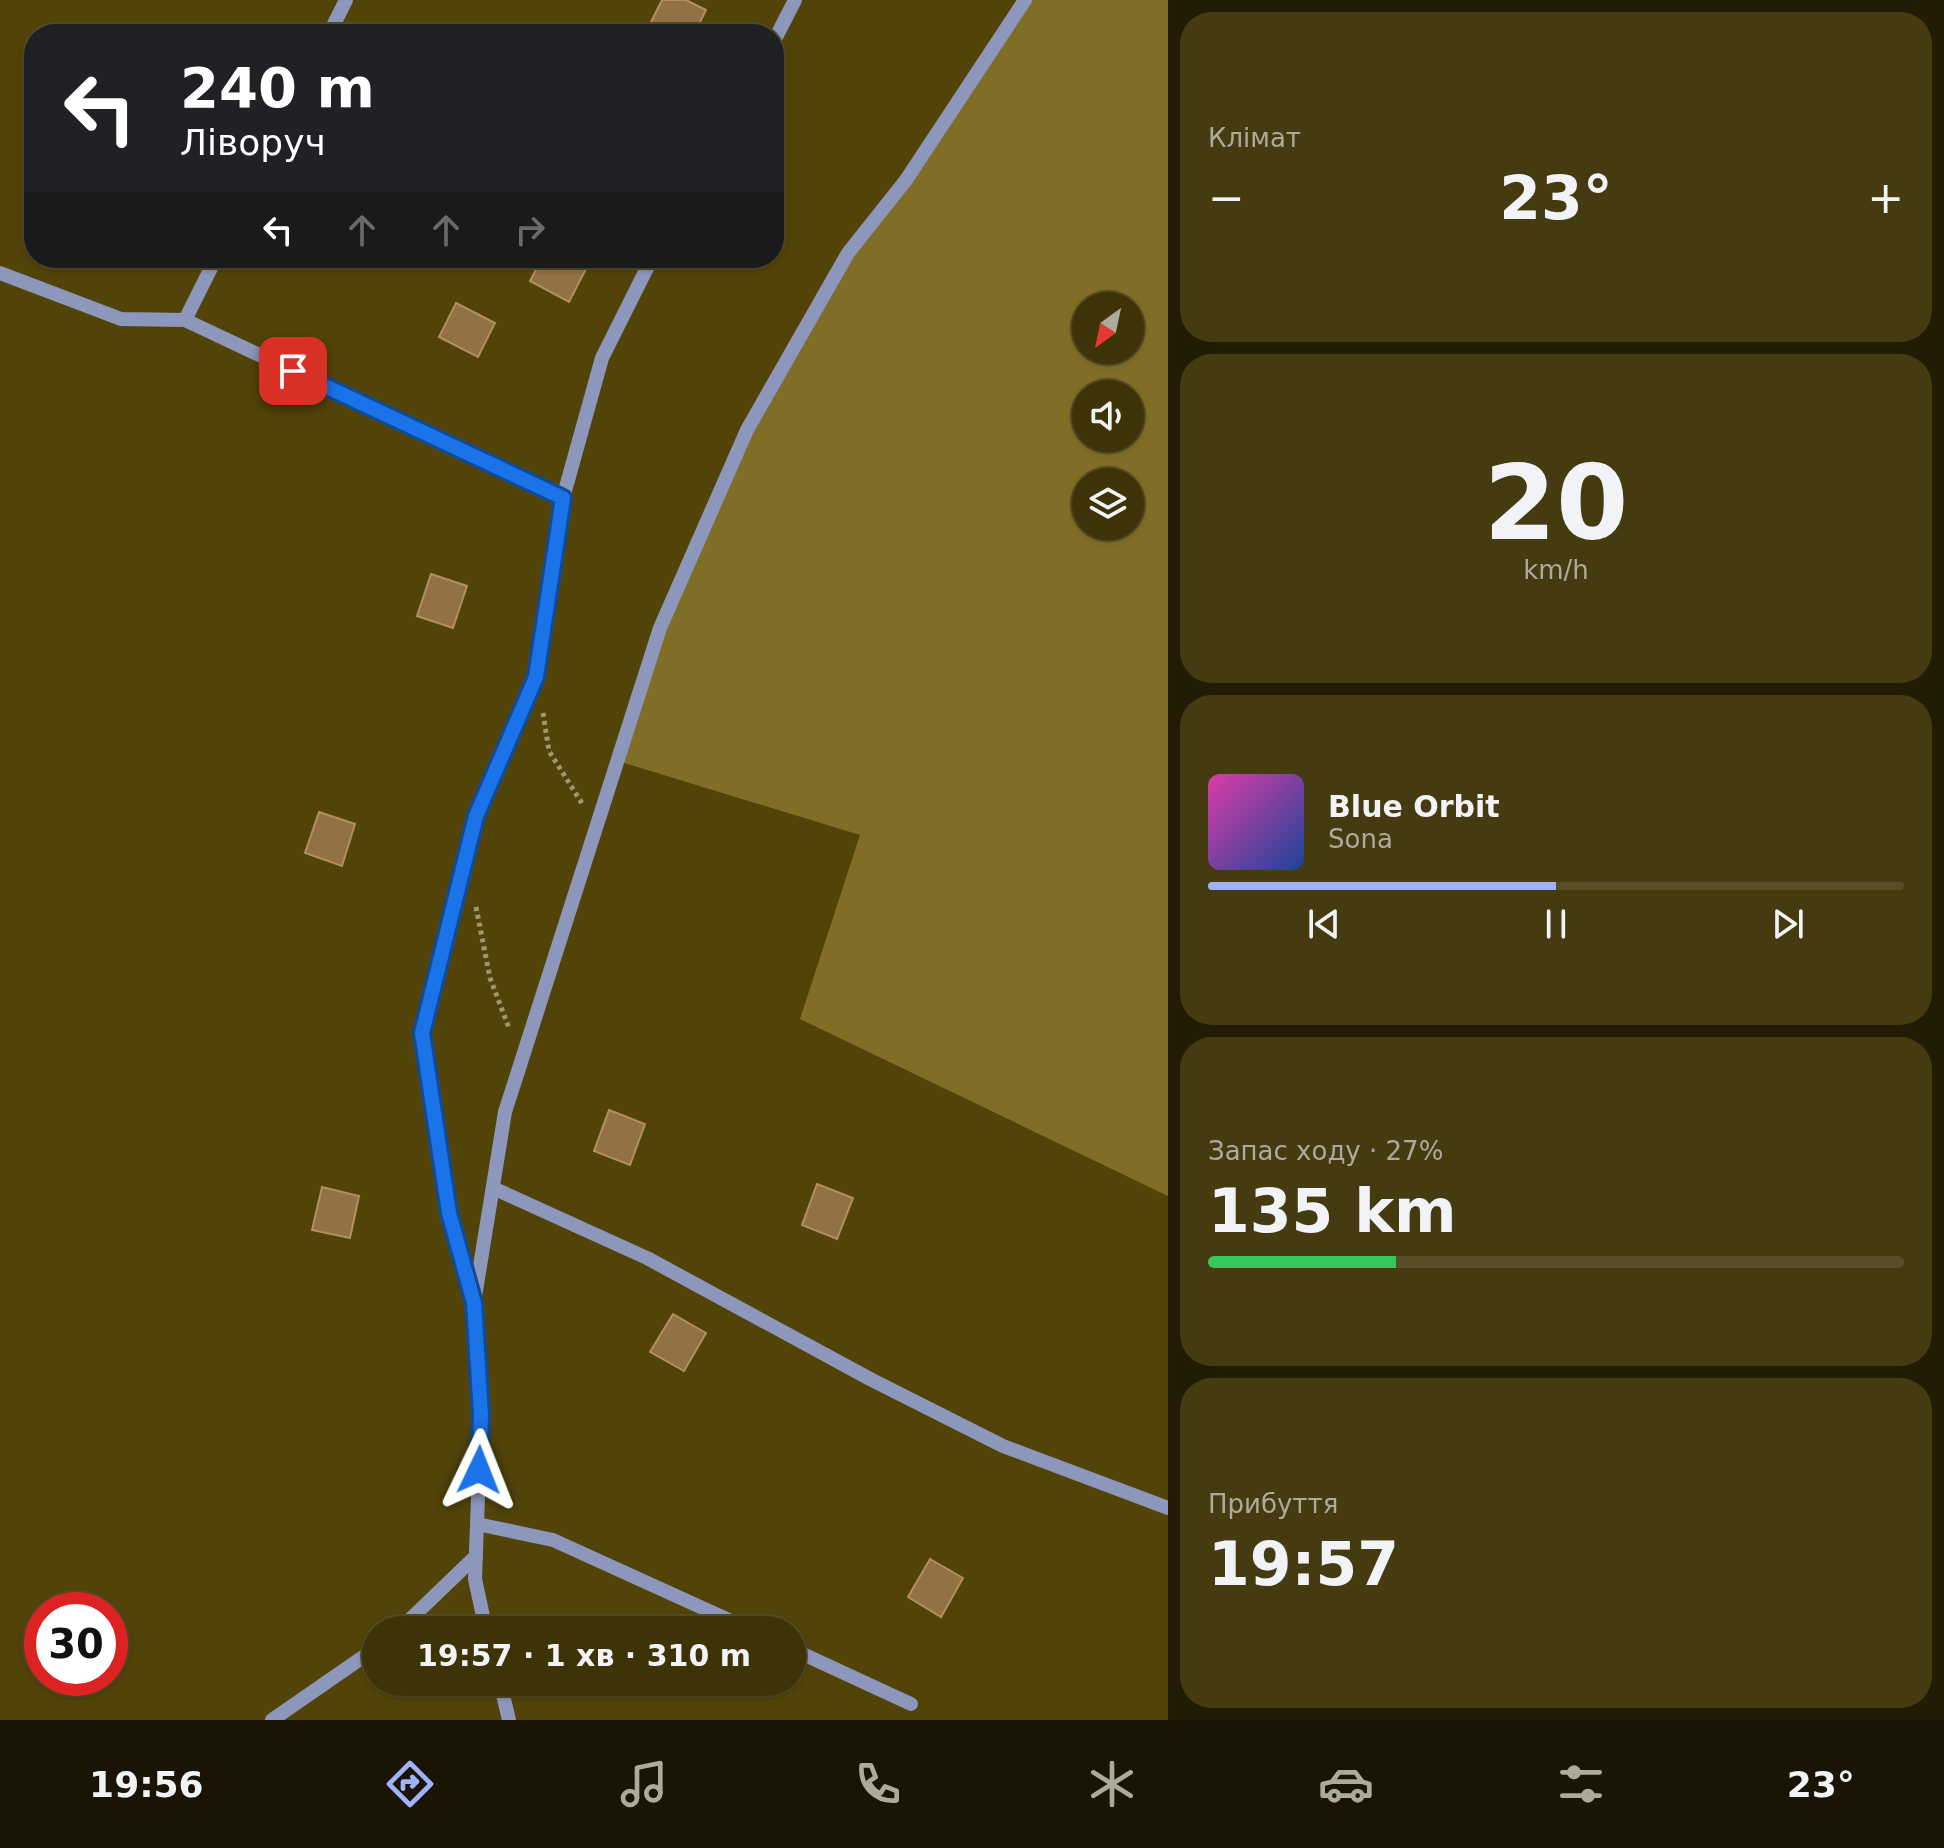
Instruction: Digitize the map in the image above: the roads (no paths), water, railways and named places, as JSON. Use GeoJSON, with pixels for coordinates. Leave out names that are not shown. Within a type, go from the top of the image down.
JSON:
{"type":"FeatureCollection","features":[{"type":"Feature","properties":{"kind":"street"},"geometry":{"type":"LineString","coordinates":[[334,24],[346,0]]}},
{"type":"Feature","properties":{"kind":"street"},"geometry":{"type":"LineString","coordinates":[[783,24],[795,0]]}},
{"type":"Feature","properties":{"kind":"street"},"geometry":{"type":"LineString","coordinates":[[474,1303],[505,1112],[660,628],[747,430],[848,253],[906,180],[1025,0]]}},
{"type":"Feature","properties":{"kind":"street"},"geometry":{"type":"LineString","coordinates":[[185,320],[211,268]]}},
{"type":"Feature","properties":{"kind":"street"},"geometry":{"type":"LineString","coordinates":[[483,1616],[475,1579],[481,1415],[474,1303],[449,1213],[422,1033],[476,816],[536,677],[563,498],[602,358],[647,268]]}},
{"type":"Feature","properties":{"kind":"street"},"geometry":{"type":"LineString","coordinates":[[0,273],[121,319],[185,320],[563,498]]}},
{"type":"Feature","properties":{"kind":"street"},"geometry":{"type":"LineString","coordinates":[[493,1188],[647,1258],[872,1380],[1003,1446],[1168,1508]]}},
{"type":"Feature","properties":{"kind":"street"},"geometry":{"type":"LineString","coordinates":[[477,1524],[553,1540],[720,1616]]}},
{"type":"Feature","properties":{"kind":"street"},"geometry":{"type":"LineString","coordinates":[[414,1616],[476,1556]]}},
{"type":"Feature","properties":{"kind":"street"},"geometry":{"type":"LineString","coordinates":[[806,1655],[911,1704]]}},
{"type":"Feature","properties":{"kind":"street"},"geometry":{"type":"LineString","coordinates":[[272,1720],[362,1658]]}},
{"type":"Feature","properties":{"kind":"street"},"geometry":{"type":"LineString","coordinates":[[503,1696],[509,1720]]}}]}
